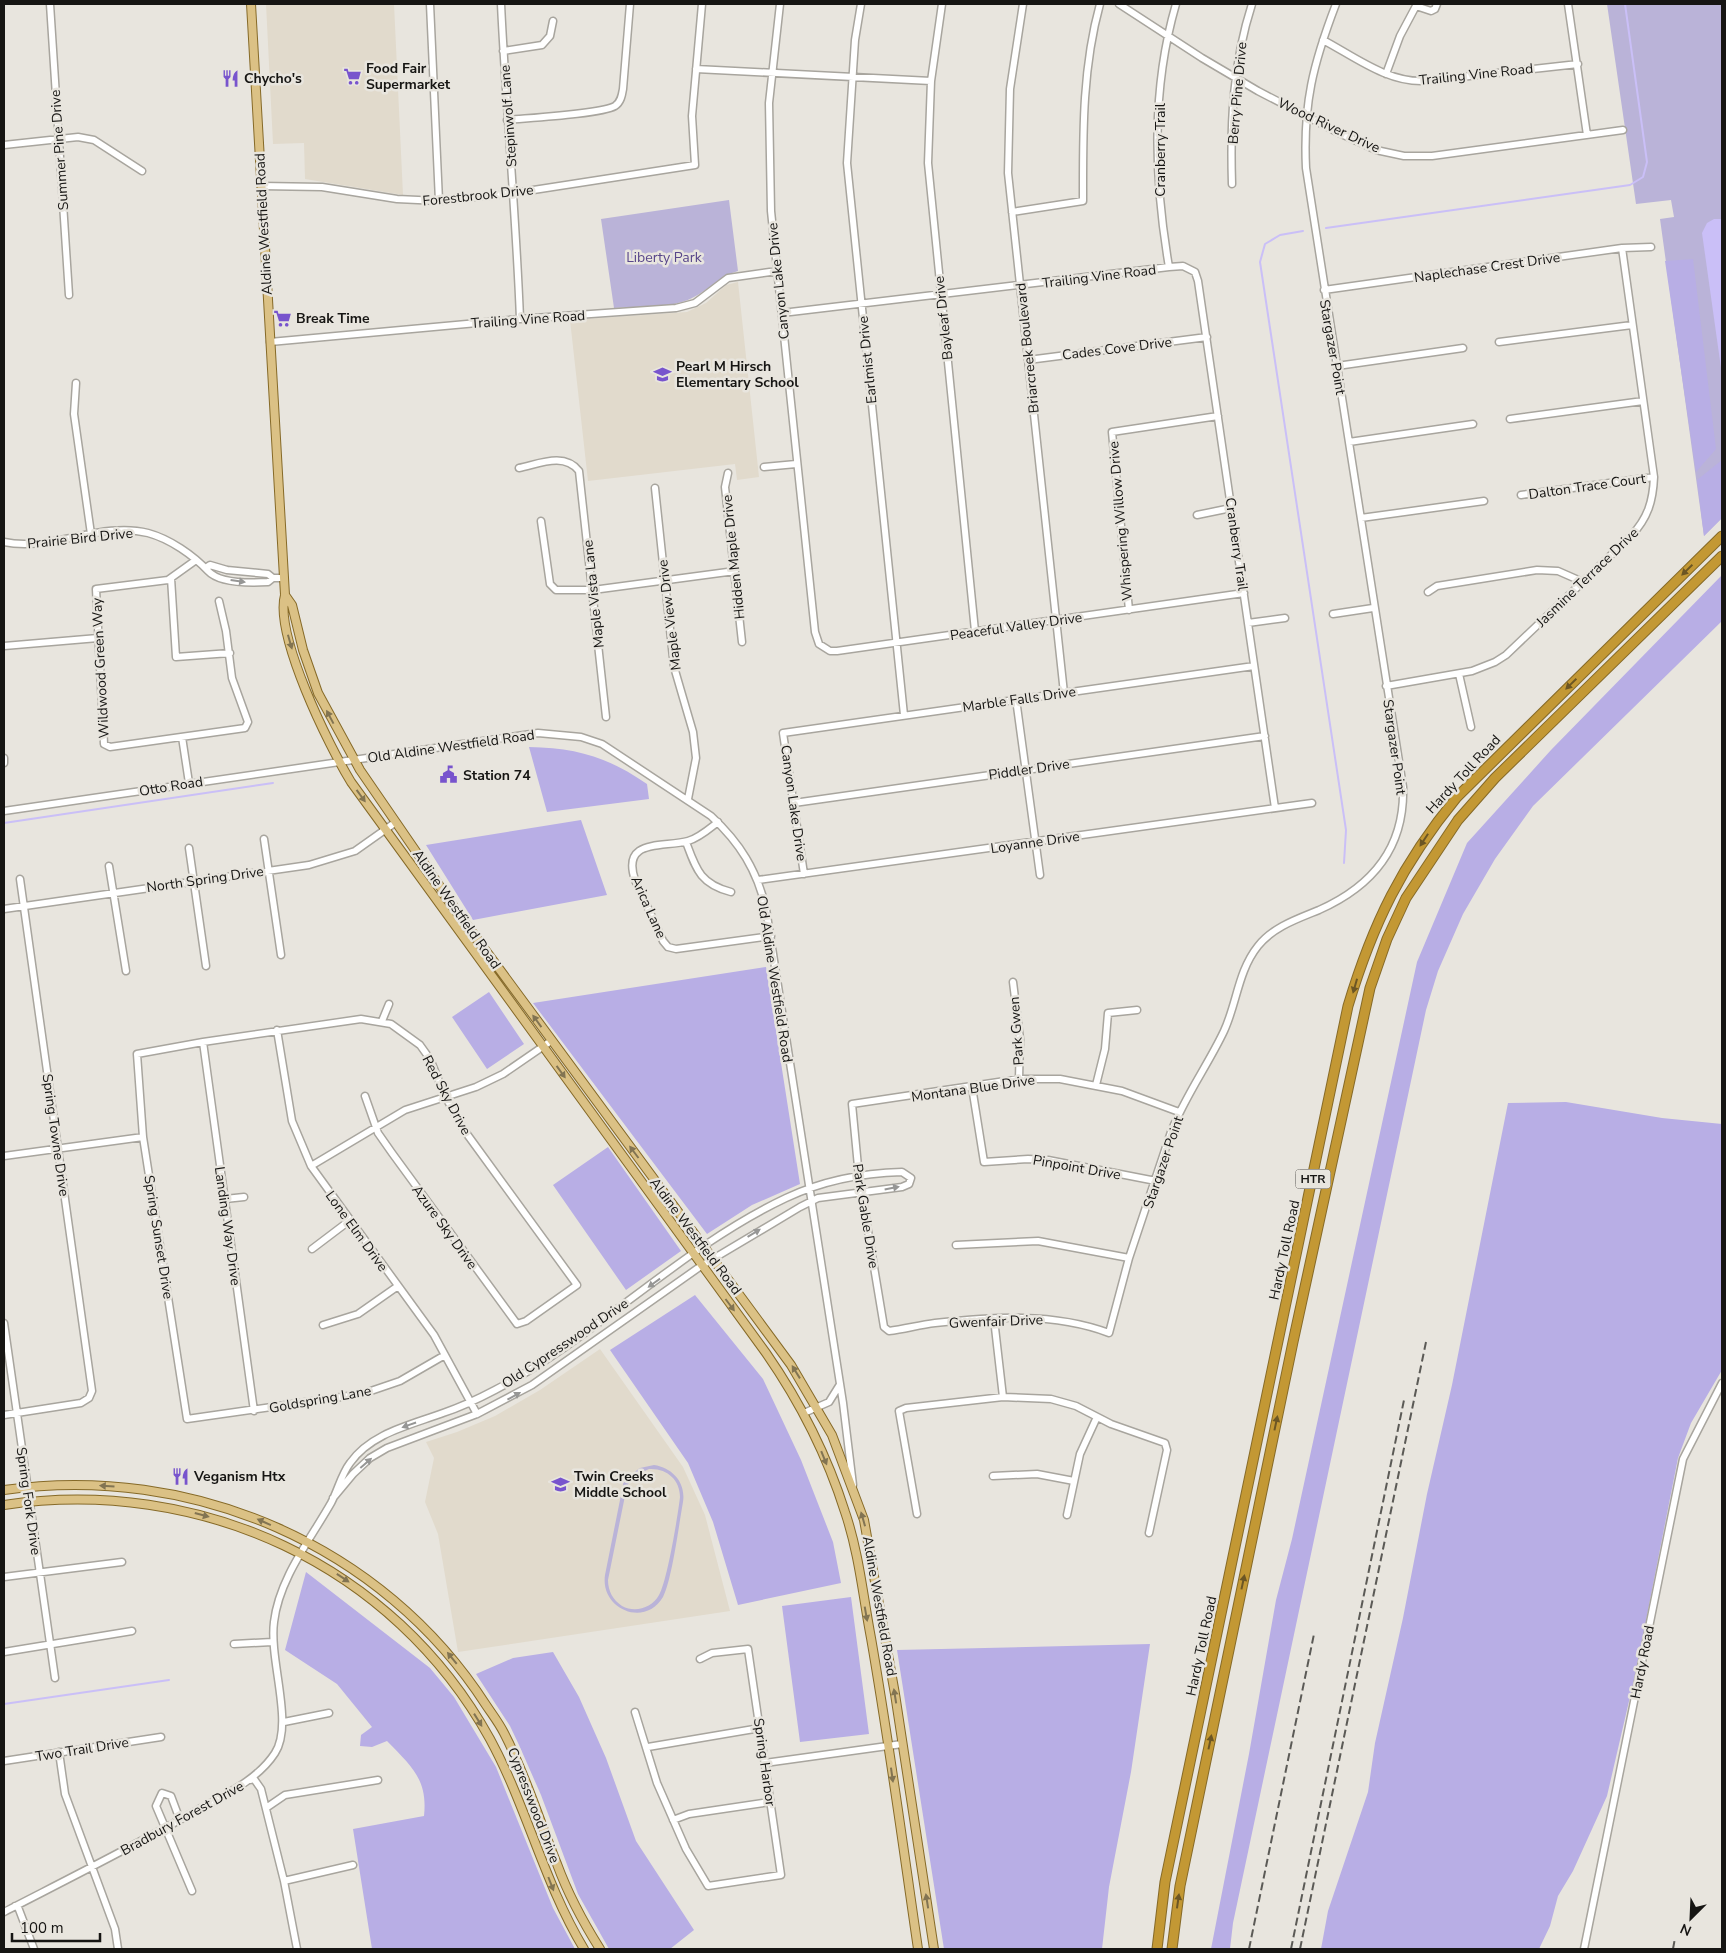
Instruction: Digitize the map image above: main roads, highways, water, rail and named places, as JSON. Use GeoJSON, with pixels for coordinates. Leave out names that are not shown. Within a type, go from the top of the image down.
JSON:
{"type":"FeatureCollection","features":[{"type":"Feature","properties":{"kind":"highway","name":"Hardy Toll Road"},"geometry":{"type":"LineString","coordinates":[[1157,1949],[1165,1882],[1348,1006],[1383,908],[1405,868],[1432,826],[1457,796],[1722,536]]}},
{"type":"Feature","properties":{"kind":"highway","name":"Hardy Toll Road"},"geometry":{"type":"LineString","coordinates":[[1172,1949],[1180,1886],[1301,1304],[1370,988],[1387,939],[1406,898],[1464,813],[1495,778],[1722,556]]}},
{"type":"Feature","properties":{"kind":"main road","name":"Aldine Westfield Road"},"geometry":{"type":"LineString","coordinates":[[251,4],[285,594],[282,603],[288,636],[297,666],[307,694],[338,761],[499,988],[766,1353],[790,1388],[804,1414],[845,1512],[858,1564],[888,1746],[918,1949]]}},
{"type":"Feature","properties":{"kind":"main road","name":"Aldine Westfield Road"},"geometry":{"type":"LineString","coordinates":[[285,594],[292,605],[303,650],[318,693],[354,759],[456,910],[508,982],[778,1346],[818,1407],[832,1434],[853,1488],[870,1545],[934,1949]]}},
{"type":"Feature","properties":{"kind":"main road"},"geometry":{"type":"LineString","coordinates":[[448,916],[456,910]]}},
{"type":"Feature","properties":{"kind":"main road"},"geometry":{"type":"LineString","coordinates":[[499,988],[508,982]]}},
{"type":"Feature","properties":{"kind":"main road"},"geometry":{"type":"LineString","coordinates":[[588,1110],[598,1103]]}},
{"type":"Feature","properties":{"kind":"main road"},"geometry":{"type":"LineString","coordinates":[[634,1173],[645,1166]]}},
{"type":"Feature","properties":{"kind":"main road"},"geometry":{"type":"LineString","coordinates":[[766,1353],[778,1346]]}},
{"type":"Feature","properties":{"kind":"main road","name":"Cypresswood Drive"},"geometry":{"type":"LineString","coordinates":[[4,1490],[28,1487],[102,1486],[173,1494],[242,1512],[308,1542],[377,1585],[443,1647],[503,1730],[534,1798],[556,1862],[578,1912],[600,1949]]}},
{"type":"Feature","properties":{"kind":"main road"},"geometry":{"type":"LineString","coordinates":[[170,1508],[173,1494]]}},
{"type":"Feature","properties":{"kind":"main road","name":"Cypresswood Drive"},"geometry":{"type":"LineString","coordinates":[[4,1505],[31,1501],[84,1498],[170,1508],[250,1530],[301,1553],[349,1583],[390,1615],[424,1649],[466,1701],[500,1757],[520,1801],[565,1915],[584,1949]]}},
{"type":"Feature","properties":{"kind":"main road"},"geometry":{"type":"LineString","coordinates":[[863,1598],[878,1597]]}},
{"type":"Feature","properties":{"kind":"main road"},"geometry":{"type":"LineString","coordinates":[[390,1615],[401,1606]]}},
{"type":"Feature","properties":{"kind":"main road"},"geometry":{"type":"LineString","coordinates":[[466,1701],[478,1694]]}},
{"type":"Feature","properties":{"kind":"main road"},"geometry":{"type":"LineString","coordinates":[[520,1801],[534,1798]]}},
{"type":"Feature","properties":{"kind":"main road"},"geometry":{"type":"LineString","coordinates":[[565,1915],[578,1912]]}},
{"type":"Feature","properties":{"kind":"main road"},"geometry":{"type":"LineString","coordinates":[[916,1935],[932,1932]]}},
{"type":"Feature","properties":{"kind":"waterway"},"geometry":{"type":"LineString","coordinates":[[1326,228],[1630,185],[1643,177],[1647,162],[1625,4]]}},
{"type":"Feature","properties":{"kind":"waterway"},"geometry":{"type":"LineString","coordinates":[[1303,231],[1280,235],[1265,244],[1260,262],[1346,830],[1344,863]]}},
{"type":"Feature","properties":{"kind":"waterway"},"geometry":{"type":"LineString","coordinates":[[4,823],[273,783]]}},
{"type":"Feature","properties":{"kind":"waterway"},"geometry":{"type":"LineString","coordinates":[[4,1704],[169,1680]]}},
{"type":"Feature","properties":{"kind":"railway"},"geometry":{"type":"LineString","coordinates":[[1300,1949],[1426,1342]]}},
{"type":"Feature","properties":{"kind":"railway"},"geometry":{"type":"LineString","coordinates":[[1291,1949],[1404,1400]]}},
{"type":"Feature","properties":{"kind":"railway"},"geometry":{"type":"LineString","coordinates":[[1249,1949],[1314,1634]]}},
{"type":"Feature","properties":{"kind":"railway"},"geometry":{"type":"LineString","coordinates":[[1673,1949],[1675,1938]]}},
{"type":"Feature","properties":{"kind":"place","name":"Food Fair Supermarket"},"geometry":{"type":"Point","coordinates":[352,76]}},
{"type":"Feature","properties":{"kind":"place","name":"Chycho's"},"geometry":{"type":"Point","coordinates":[230,78]}},
{"type":"Feature","properties":{"kind":"place","name":"Break Time"},"geometry":{"type":"Point","coordinates":[282,318]}},
{"type":"Feature","properties":{"kind":"place","name":"Pearl M Hirsch Elementary School"},"geometry":{"type":"Point","coordinates":[662,374]}},
{"type":"Feature","properties":{"kind":"place","name":"Station 74"},"geometry":{"type":"Point","coordinates":[449,775]}},
{"type":"Feature","properties":{"kind":"place","name":"Veganism Htx"},"geometry":{"type":"Point","coordinates":[180,1476]}},
{"type":"Feature","properties":{"kind":"place","name":"Twin Creeks Middle School"},"geometry":{"type":"Point","coordinates":[560,1484]}},
{"type":"Feature","properties":{"kind":"park label","name":"Liberty Park"},"geometry":{"type":"Point","coordinates":[664,257]}}]}
